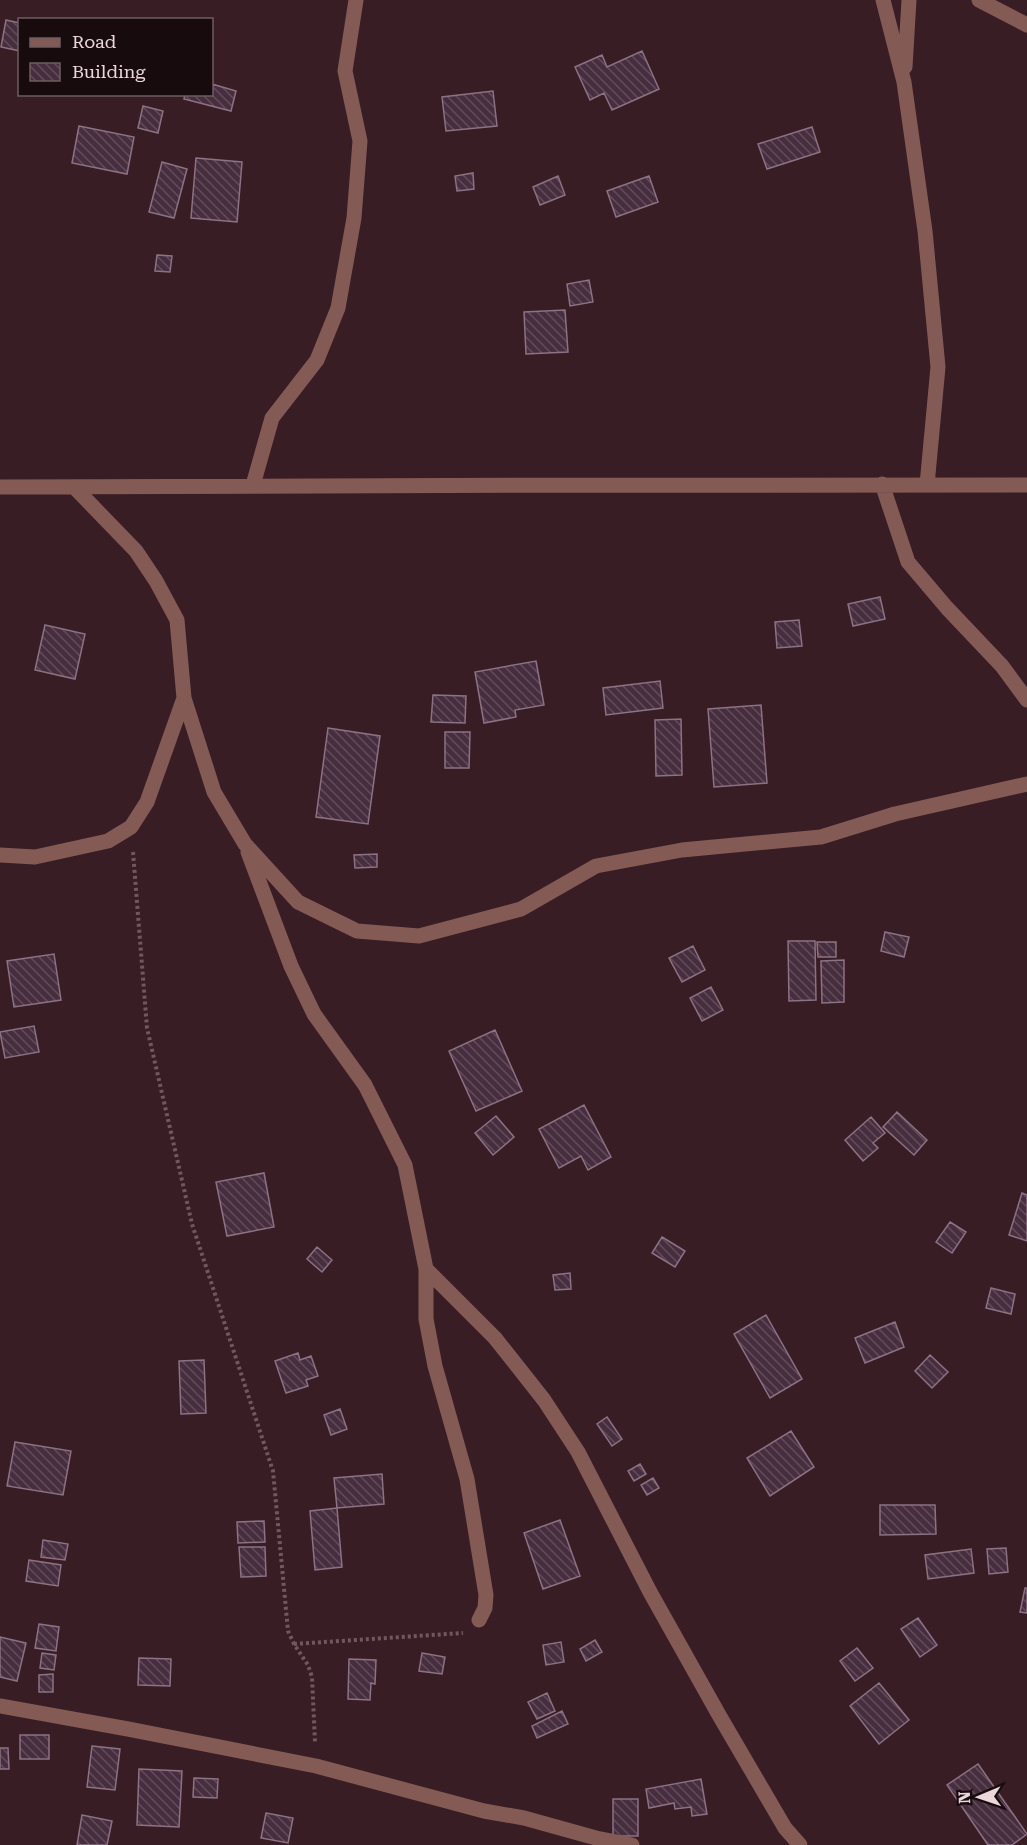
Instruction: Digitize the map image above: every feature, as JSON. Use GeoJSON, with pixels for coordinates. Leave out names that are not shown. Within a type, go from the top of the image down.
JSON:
{"type":"FeatureCollection","features":[{"type":"Feature","properties":{"kind":"street"},"geometry":{"type":"LineString","coordinates":[[253,485],[272,418],[316,360],[338,308],[354,218],[360,141],[345,71],[356,0]]}},
{"type":"Feature","properties":{"kind":"street"},"geometry":{"type":"LineString","coordinates":[[883,0],[904,82],[925,231],[938,367],[927,485]]}},
{"type":"Feature","properties":{"kind":"street"},"geometry":{"type":"LineString","coordinates":[[904,82],[909,0]]}},
{"type":"Feature","properties":{"kind":"street"},"geometry":{"type":"LineString","coordinates":[[979,0],[1027,25]]}},
{"type":"Feature","properties":{"kind":"street"},"geometry":{"type":"LineString","coordinates":[[882,484],[908,562],[947,608],[1002,666],[1027,700]]}},
{"type":"Feature","properties":{"kind":"street"},"geometry":{"type":"LineString","coordinates":[[1,486],[75,488],[253,485],[1027,485]]}},
{"type":"Feature","properties":{"kind":"street"},"geometry":{"type":"LineString","coordinates":[[75,488],[136,551],[156,581],[177,620],[184,698],[214,792],[245,844],[291,966],[314,1014],[365,1085],[405,1165],[426,1269],[426,1319],[435,1366],[467,1479],[486,1595],[485,1608],[479,1620]]}},
{"type":"Feature","properties":{"kind":"street"},"geometry":{"type":"LineString","coordinates":[[0,855],[35,857],[108,841],[131,827],[147,802],[184,698]]}},
{"type":"Feature","properties":{"kind":"street"},"geometry":{"type":"LineString","coordinates":[[245,844],[298,902],[357,931],[419,936],[521,909],[596,866],[682,850],[821,837],[894,814],[1027,784]]}},
{"type":"Feature","properties":{"kind":"street"},"geometry":{"type":"LineString","coordinates":[[426,1269],[495,1338],[544,1400],[578,1452],[650,1592],[719,1715],[784,1828],[800,1845]]}},
{"type":"Feature","properties":{"kind":"street"},"geometry":{"type":"LineString","coordinates":[[0,1707],[128,1729],[316,1766],[473,1808],[524,1818],[596,1838],[632,1845]]}},
{"type":"Feature","properties":{"kind":"path"},"geometry":{"type":"LineString","coordinates":[[131,827],[147,1028],[192,1224],[273,1471],[288,1631],[308,1665],[312,1677],[316,1766]]}},
{"type":"Feature","properties":{"kind":"path"},"geometry":{"type":"LineString","coordinates":[[294,1644],[455,1635],[471,1632],[479,1620]]}},
{"type":"Feature","properties":{"kind":"building"},"geometry":{"type":"Polygon","coordinates":[[[6,20],[18,23],[18,51],[1,47],[6,20]]]}},
{"type":"Feature","properties":{"kind":"building"},"geometry":{"type":"Polygon","coordinates":[[[642,51],[659,89],[612,110],[604,93],[590,100],[575,67],[602,55],[607,67],[642,51]]]}},
{"type":"Feature","properties":{"kind":"building"},"geometry":{"type":"Polygon","coordinates":[[[213,84],[236,91],[231,111],[184,99],[185,96],[213,96],[213,84]]]}},
{"type":"Feature","properties":{"kind":"building"},"geometry":{"type":"Polygon","coordinates":[[[493,91],[497,126],[446,131],[442,97],[493,91]]]}},
{"type":"Feature","properties":{"kind":"building"},"geometry":{"type":"Polygon","coordinates":[[[143,106],[163,111],[158,133],[138,128],[143,106]]]}},
{"type":"Feature","properties":{"kind":"building"},"geometry":{"type":"Polygon","coordinates":[[[79,126],[134,137],[127,174],[72,163],[79,126]]]}},
{"type":"Feature","properties":{"kind":"building"},"geometry":{"type":"Polygon","coordinates":[[[812,127],[820,152],[767,169],[758,144],[812,127]]]}},
{"type":"Feature","properties":{"kind":"building"},"geometry":{"type":"Polygon","coordinates":[[[196,158],[242,162],[237,222],[191,218],[196,158]]]}},
{"type":"Feature","properties":{"kind":"building"},"geometry":{"type":"Polygon","coordinates":[[[162,162],[187,169],[174,218],[149,212],[162,162]]]}},
{"type":"Feature","properties":{"kind":"building"},"geometry":{"type":"Polygon","coordinates":[[[473,173],[474,189],[457,191],[455,176],[473,173]]]}},
{"type":"Feature","properties":{"kind":"building"},"geometry":{"type":"Polygon","coordinates":[[[558,176],[565,195],[540,205],[533,187],[558,176]]]}},
{"type":"Feature","properties":{"kind":"building"},"geometry":{"type":"Polygon","coordinates":[[[649,176],[658,202],[616,217],[607,191],[649,176]]]}},
{"type":"Feature","properties":{"kind":"building"},"geometry":{"type":"Polygon","coordinates":[[[157,255],[172,256],[170,272],[155,271],[157,255]]]}},
{"type":"Feature","properties":{"kind":"building"},"geometry":{"type":"Polygon","coordinates":[[[589,280],[593,302],[570,306],[567,284],[589,280]]]}},
{"type":"Feature","properties":{"kind":"building"},"geometry":{"type":"Polygon","coordinates":[[[565,310],[568,352],[526,354],[524,312],[565,310]]]}},
{"type":"Feature","properties":{"kind":"building"},"geometry":{"type":"Polygon","coordinates":[[[880,597],[885,619],[853,626],[848,604],[880,597]]]}},
{"type":"Feature","properties":{"kind":"building"},"geometry":{"type":"Polygon","coordinates":[[[799,620],[802,646],[777,648],[775,622],[799,620]]]}},
{"type":"Feature","properties":{"kind":"building"},"geometry":{"type":"Polygon","coordinates":[[[45,625],[85,634],[75,679],[35,670],[45,625]]]}},
{"type":"Feature","properties":{"kind":"building"},"geometry":{"type":"Polygon","coordinates":[[[536,661],[544,705],[515,710],[516,717],[484,723],[475,672],[536,661]]]}},
{"type":"Feature","properties":{"kind":"building"},"geometry":{"type":"Polygon","coordinates":[[[660,681],[663,708],[606,715],[603,688],[660,681]]]}},
{"type":"Feature","properties":{"kind":"building"},"geometry":{"type":"Polygon","coordinates":[[[433,695],[466,696],[465,723],[431,722],[433,695]]]}},
{"type":"Feature","properties":{"kind":"building"},"geometry":{"type":"Polygon","coordinates":[[[761,705],[767,783],[714,787],[708,709],[761,705]]]}},
{"type":"Feature","properties":{"kind":"building"},"geometry":{"type":"Polygon","coordinates":[[[681,719],[682,775],[656,776],[655,720],[681,719]]]}},
{"type":"Feature","properties":{"kind":"building"},"geometry":{"type":"Polygon","coordinates":[[[328,728],[380,736],[368,824],[316,817],[328,728]]]}},
{"type":"Feature","properties":{"kind":"building"},"geometry":{"type":"Polygon","coordinates":[[[445,732],[470,732],[469,768],[445,768],[445,732]]]}},
{"type":"Feature","properties":{"kind":"building"},"geometry":{"type":"Polygon","coordinates":[[[377,854],[377,867],[355,868],[354,855],[377,854]]]}},
{"type":"Feature","properties":{"kind":"building"},"geometry":{"type":"Polygon","coordinates":[[[885,932],[909,937],[904,957],[881,951],[885,932]]]}},
{"type":"Feature","properties":{"kind":"building"},"geometry":{"type":"Polygon","coordinates":[[[788,941],[815,941],[816,1000],[789,1001],[788,941]]]}},
{"type":"Feature","properties":{"kind":"building"},"geometry":{"type":"Polygon","coordinates":[[[817,942],[836,942],[836,957],[818,957],[817,942]]]}},
{"type":"Feature","properties":{"kind":"building"},"geometry":{"type":"Polygon","coordinates":[[[693,946],[705,970],[682,982],[669,958],[693,946]]]}},
{"type":"Feature","properties":{"kind":"building"},"geometry":{"type":"Polygon","coordinates":[[[54,954],[61,1000],[14,1007],[7,961],[54,954]]]}},
{"type":"Feature","properties":{"kind":"building"},"geometry":{"type":"Polygon","coordinates":[[[844,960],[844,1002],[822,1003],[821,961],[844,960]]]}},
{"type":"Feature","properties":{"kind":"building"},"geometry":{"type":"Polygon","coordinates":[[[711,987],[723,1010],[702,1021],[690,998],[711,987]]]}},
{"type":"Feature","properties":{"kind":"building"},"geometry":{"type":"Polygon","coordinates":[[[34,1026],[39,1052],[5,1058],[0,1032],[34,1026]]]}},
{"type":"Feature","properties":{"kind":"building"},"geometry":{"type":"Polygon","coordinates":[[[495,1030],[522,1091],[476,1111],[449,1051],[495,1030]]]}},
{"type":"Feature","properties":{"kind":"building"},"geometry":{"type":"Polygon","coordinates":[[[584,1105],[611,1157],[588,1170],[581,1156],[559,1168],[539,1129],[584,1105]]]}},
{"type":"Feature","properties":{"kind":"building"},"geometry":{"type":"Polygon","coordinates":[[[897,1112],[927,1140],[914,1155],[883,1127],[897,1112]]]}},
{"type":"Feature","properties":{"kind":"building"},"geometry":{"type":"Polygon","coordinates":[[[496,1116],[514,1137],[493,1155],[475,1133],[496,1116]]]}},
{"type":"Feature","properties":{"kind":"building"},"geometry":{"type":"Polygon","coordinates":[[[871,1117],[885,1133],[873,1143],[878,1148],[863,1161],[845,1140],[871,1117]]]}},
{"type":"Feature","properties":{"kind":"building"},"geometry":{"type":"Polygon","coordinates":[[[264,1173],[274,1227],[227,1236],[216,1182],[264,1173]]]}},
{"type":"Feature","properties":{"kind":"building"},"geometry":{"type":"Polygon","coordinates":[[[1022,1193],[1027,1195],[1027,1241],[1009,1235],[1022,1193]]]}},
{"type":"Feature","properties":{"kind":"building"},"geometry":{"type":"Polygon","coordinates":[[[950,1222],[966,1232],[952,1253],[936,1242],[950,1222]]]}},
{"type":"Feature","properties":{"kind":"building"},"geometry":{"type":"Polygon","coordinates":[[[662,1237],[685,1251],[675,1267],[652,1253],[662,1237]]]}},
{"type":"Feature","properties":{"kind":"building"},"geometry":{"type":"Polygon","coordinates":[[[317,1247],[332,1260],[322,1272],[307,1259],[317,1247]]]}},
{"type":"Feature","properties":{"kind":"building"},"geometry":{"type":"Polygon","coordinates":[[[570,1273],[571,1289],[555,1290],[553,1275],[570,1273]]]}},
{"type":"Feature","properties":{"kind":"building"},"geometry":{"type":"Polygon","coordinates":[[[991,1288],[1015,1294],[1011,1314],[986,1308],[991,1288]]]}},
{"type":"Feature","properties":{"kind":"building"},"geometry":{"type":"Polygon","coordinates":[[[766,1315],[802,1379],[770,1398],[734,1334],[766,1315]]]}},
{"type":"Feature","properties":{"kind":"building"},"geometry":{"type":"Polygon","coordinates":[[[895,1322],[904,1347],[865,1363],[855,1338],[895,1322]]]}},
{"type":"Feature","properties":{"kind":"building"},"geometry":{"type":"Polygon","coordinates":[[[298,1353],[300,1360],[311,1356],[318,1376],[306,1380],[308,1386],[286,1393],[275,1361],[298,1353]]]}},
{"type":"Feature","properties":{"kind":"building"},"geometry":{"type":"Polygon","coordinates":[[[930,1355],[948,1372],[932,1388],[915,1371],[930,1355]]]}},
{"type":"Feature","properties":{"kind":"building"},"geometry":{"type":"Polygon","coordinates":[[[204,1360],[206,1413],[181,1414],[179,1361],[204,1360]]]}},
{"type":"Feature","properties":{"kind":"building"},"geometry":{"type":"Polygon","coordinates":[[[340,1409],[347,1429],[331,1435],[324,1415],[340,1409]]]}},
{"type":"Feature","properties":{"kind":"building"},"geometry":{"type":"Polygon","coordinates":[[[607,1417],[622,1439],[612,1446],[597,1424],[607,1417]]]}},
{"type":"Feature","properties":{"kind":"building"},"geometry":{"type":"Polygon","coordinates":[[[791,1431],[814,1467],[770,1496],[747,1458],[791,1431]]]}},
{"type":"Feature","properties":{"kind":"building"},"geometry":{"type":"Polygon","coordinates":[[[15,1442],[71,1451],[63,1495],[7,1486],[15,1442]]]}},
{"type":"Feature","properties":{"kind":"building"},"geometry":{"type":"Polygon","coordinates":[[[640,1464],[646,1474],[634,1481],[628,1471],[640,1464]]]}},
{"type":"Feature","properties":{"kind":"building"},"geometry":{"type":"Polygon","coordinates":[[[382,1474],[384,1504],[337,1508],[334,1478],[382,1474]]]}},
{"type":"Feature","properties":{"kind":"building"},"geometry":{"type":"Polygon","coordinates":[[[653,1478],[659,1488],[647,1495],[641,1485],[653,1478]]]}},
{"type":"Feature","properties":{"kind":"building"},"geometry":{"type":"Polygon","coordinates":[[[880,1505],[935,1505],[936,1534],[880,1535],[880,1505]]]}},
{"type":"Feature","properties":{"kind":"building"},"geometry":{"type":"Polygon","coordinates":[[[337,1508],[342,1567],[315,1570],[310,1511],[337,1508]]]}},
{"type":"Feature","properties":{"kind":"building"},"geometry":{"type":"Polygon","coordinates":[[[560,1520],[580,1576],[543,1589],[524,1533],[560,1520]]]}},
{"type":"Feature","properties":{"kind":"building"},"geometry":{"type":"Polygon","coordinates":[[[264,1521],[265,1542],[238,1543],[237,1522],[264,1521]]]}},
{"type":"Feature","properties":{"kind":"building"},"geometry":{"type":"Polygon","coordinates":[[[43,1540],[68,1544],[65,1560],[41,1557],[43,1540]]]}},
{"type":"Feature","properties":{"kind":"building"},"geometry":{"type":"Polygon","coordinates":[[[239,1547],[265,1547],[266,1576],[241,1577],[239,1547]]]}},
{"type":"Feature","properties":{"kind":"building"},"geometry":{"type":"Polygon","coordinates":[[[1006,1548],[1008,1572],[989,1574],[987,1549],[1006,1548]]]}},
{"type":"Feature","properties":{"kind":"building"},"geometry":{"type":"Polygon","coordinates":[[[971,1549],[974,1573],[928,1579],[925,1555],[971,1549]]]}},
{"type":"Feature","properties":{"kind":"building"},"geometry":{"type":"Polygon","coordinates":[[[29,1560],[61,1565],[58,1586],[26,1581],[29,1560]]]}},
{"type":"Feature","properties":{"kind":"building"},"geometry":{"type":"Polygon","coordinates":[[[1025,1588],[1027,1588],[1027,1613],[1020,1612],[1025,1588]]]}},
{"type":"Feature","properties":{"kind":"building"},"geometry":{"type":"Polygon","coordinates":[[[918,1618],[937,1645],[920,1657],[901,1629],[918,1618]]]}},
{"type":"Feature","properties":{"kind":"building"},"geometry":{"type":"Polygon","coordinates":[[[39,1624],[59,1627],[56,1651],[35,1648],[39,1624]]]}},
{"type":"Feature","properties":{"kind":"building"},"geometry":{"type":"Polygon","coordinates":[[[0,1637],[26,1643],[17,1681],[0,1677],[0,1637]]]}},
{"type":"Feature","properties":{"kind":"building"},"geometry":{"type":"Polygon","coordinates":[[[595,1640],[602,1652],[586,1661],[580,1649],[595,1640]]]}},
{"type":"Feature","properties":{"kind":"building"},"geometry":{"type":"Polygon","coordinates":[[[561,1642],[564,1662],[546,1665],[543,1645],[561,1642]]]}},
{"type":"Feature","properties":{"kind":"building"},"geometry":{"type":"Polygon","coordinates":[[[857,1648],[873,1668],[855,1681],[840,1661],[857,1648]]]}},
{"type":"Feature","properties":{"kind":"building"},"geometry":{"type":"Polygon","coordinates":[[[42,1653],[56,1655],[54,1670],[40,1668],[42,1653]]]}},
{"type":"Feature","properties":{"kind":"building"},"geometry":{"type":"Polygon","coordinates":[[[422,1653],[445,1657],[442,1674],[419,1671],[422,1653]]]}},
{"type":"Feature","properties":{"kind":"building"},"geometry":{"type":"Polygon","coordinates":[[[139,1658],[171,1659],[170,1686],[138,1685],[139,1658]]]}},
{"type":"Feature","properties":{"kind":"building"},"geometry":{"type":"Polygon","coordinates":[[[349,1659],[376,1660],[375,1684],[371,1683],[370,1700],[348,1699],[349,1659]]]}},
{"type":"Feature","properties":{"kind":"building"},"geometry":{"type":"Polygon","coordinates":[[[53,1674],[53,1692],[39,1692],[39,1675],[53,1674]]]}},
{"type":"Feature","properties":{"kind":"building"},"geometry":{"type":"Polygon","coordinates":[[[879,1683],[909,1720],[879,1744],[850,1706],[879,1683]]]}},
{"type":"Feature","properties":{"kind":"building"},"geometry":{"type":"Polygon","coordinates":[[[547,1693],[555,1711],[537,1719],[528,1702],[547,1693]]]}},
{"type":"Feature","properties":{"kind":"building"},"geometry":{"type":"Polygon","coordinates":[[[562,1711],[568,1724],[537,1738],[532,1726],[562,1711]]]}},
{"type":"Feature","properties":{"kind":"building"},"geometry":{"type":"Polygon","coordinates":[[[20,1735],[49,1735],[49,1759],[20,1759],[20,1735]]]}},
{"type":"Feature","properties":{"kind":"building"},"geometry":{"type":"Polygon","coordinates":[[[92,1746],[120,1749],[115,1790],[87,1787],[92,1746]]]}},
{"type":"Feature","properties":{"kind":"building"},"geometry":{"type":"Polygon","coordinates":[[[0,1748],[8,1748],[9,1769],[0,1769],[0,1748]]]}},
{"type":"Feature","properties":{"kind":"building"},"geometry":{"type":"Polygon","coordinates":[[[978,1764],[1027,1834],[1012,1845],[988,1845],[947,1785],[978,1764]]]}},
{"type":"Feature","properties":{"kind":"building"},"geometry":{"type":"Polygon","coordinates":[[[139,1769],[182,1771],[179,1827],[137,1825],[139,1769]]]}},
{"type":"Feature","properties":{"kind":"building"},"geometry":{"type":"Polygon","coordinates":[[[194,1778],[218,1779],[217,1798],[193,1797],[194,1778]]]}},
{"type":"Feature","properties":{"kind":"building"},"geometry":{"type":"Polygon","coordinates":[[[701,1779],[707,1814],[692,1816],[691,1807],[675,1809],[674,1803],[649,1808],[646,1789],[701,1779]]]}},
{"type":"Feature","properties":{"kind":"building"},"geometry":{"type":"Polygon","coordinates":[[[613,1799],[638,1799],[638,1836],[613,1836],[613,1799]]]}},
{"type":"Feature","properties":{"kind":"building"},"geometry":{"type":"Polygon","coordinates":[[[266,1813],[293,1818],[288,1843],[261,1838],[266,1813]]]}},
{"type":"Feature","properties":{"kind":"building"},"geometry":{"type":"Polygon","coordinates":[[[82,1815],[112,1821],[107,1845],[77,1845],[82,1815]]]}}]}
